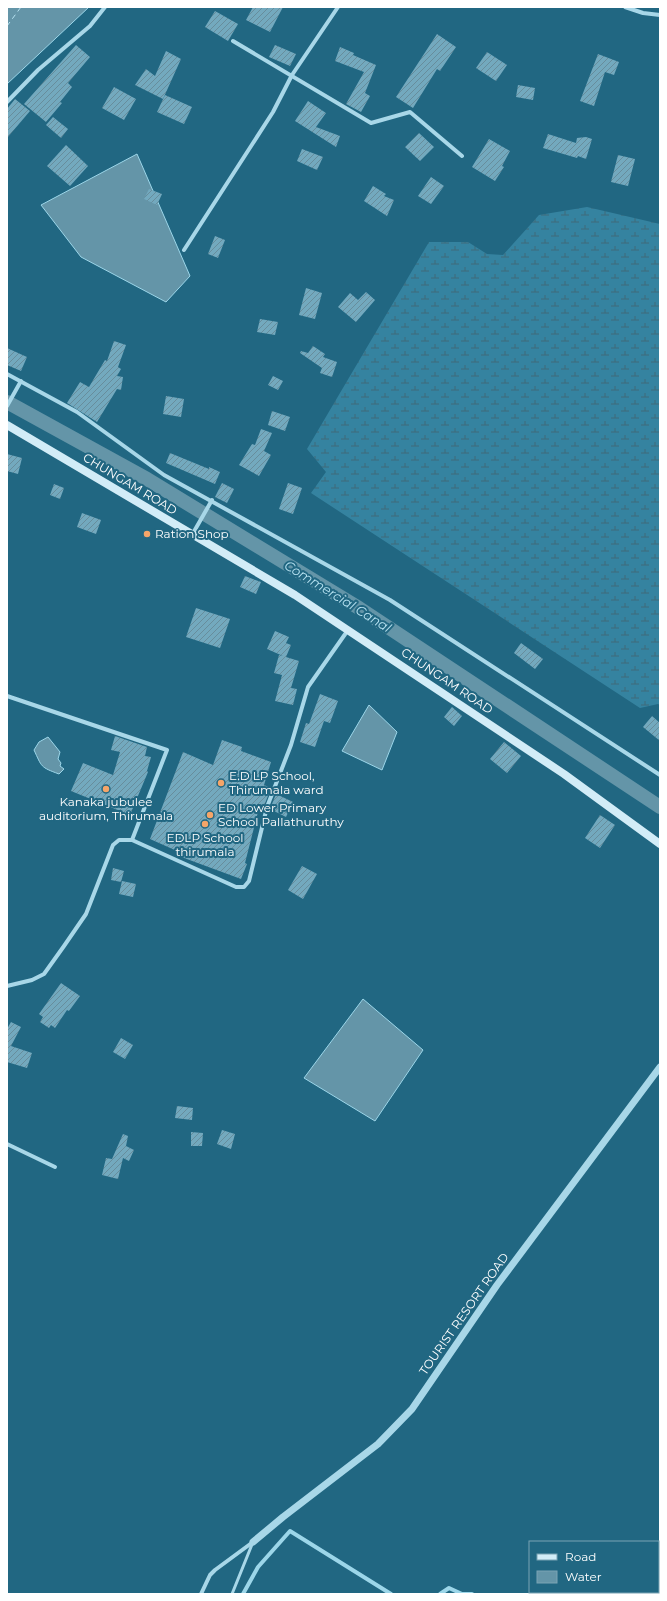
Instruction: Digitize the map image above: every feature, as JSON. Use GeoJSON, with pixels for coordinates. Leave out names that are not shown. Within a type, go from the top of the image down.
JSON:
{"type":"FeatureCollection","features":[{"type":"Feature","properties":{"kind":"main road","name":"CHUNGAM ROAD"},"geometry":{"type":"LineString","coordinates":[[7,425],[295,596],[349,630],[564,774],[660,844]]}},
{"type":"Feature","properties":{"kind":"street"},"geometry":{"type":"LineString","coordinates":[[7,102],[38,70],[90,26],[105,7]]}},
{"type":"Feature","properties":{"kind":"street"},"geometry":{"type":"LineString","coordinates":[[184,250],[273,112],[292,74],[338,7]]}},
{"type":"Feature","properties":{"kind":"street"},"geometry":{"type":"LineString","coordinates":[[625,7],[643,13],[660,15]]}},
{"type":"Feature","properties":{"kind":"street"},"geometry":{"type":"LineString","coordinates":[[233,41],[292,74],[371,123],[410,112],[462,156]]}},
{"type":"Feature","properties":{"kind":"street"},"geometry":{"type":"LineString","coordinates":[[7,374],[77,412],[164,475],[212,500],[390,600],[660,775]]}},
{"type":"Feature","properties":{"kind":"street"},"geometry":{"type":"LineString","coordinates":[[7,406],[21,381]]}},
{"type":"Feature","properties":{"kind":"street"},"geometry":{"type":"LineString","coordinates":[[192,535],[212,500]]}},
{"type":"Feature","properties":{"kind":"street"},"geometry":{"type":"LineString","coordinates":[[7,986],[32,980],[44,974],[86,914],[113,845],[119,840],[132,840],[236,888],[244,887],[250,876],[267,807],[291,745],[308,687],[349,630]]}},
{"type":"Feature","properties":{"kind":"street"},"geometry":{"type":"LineString","coordinates":[[7,696],[168,750],[132,840]]}},
{"type":"Feature","properties":{"kind":"street","name":"TOURIST RESORT ROAD"},"geometry":{"type":"LineString","coordinates":[[254,1542],[283,1516],[378,1444],[412,1409],[496,1285],[660,1067]]}},
{"type":"Feature","properties":{"kind":"street"},"geometry":{"type":"LineString","coordinates":[[7,1144],[55,1168]]}},
{"type":"Feature","properties":{"kind":"street"},"geometry":{"type":"LineString","coordinates":[[201,1594],[210,1575],[215,1570],[254,1542]]}},
{"type":"Feature","properties":{"kind":"lane"},"geometry":{"type":"LineString","coordinates":[[232,1594],[254,1542]]}},
{"type":"Feature","properties":{"kind":"green space"},"geometry":{"type":"Polygon","coordinates":[[[587,207],[660,224],[660,705],[658,704],[640,708],[311,493],[326,472],[307,449],[429,242],[468,242],[487,254],[503,255],[539,215],[587,207]]]}},
{"type":"Feature","properties":{"kind":"water"},"geometry":{"type":"Polygon","coordinates":[[[7,7],[89,7],[7,84],[7,7]]]}},
{"type":"Feature","properties":{"kind":"water"},"geometry":{"type":"Polygon","coordinates":[[[137,154],[190,276],[166,302],[81,257],[41,205],[137,154]]]}},
{"type":"Feature","properties":{"kind":"water"},"geometry":{"type":"Polygon","coordinates":[[[369,705],[397,732],[382,770],[342,751],[369,705]]]}},
{"type":"Feature","properties":{"kind":"water"},"geometry":{"type":"Polygon","coordinates":[[[48,737],[60,752],[58,759],[61,763],[60,766],[64,769],[59,774],[42,766],[34,750],[39,742],[48,737]]]}},
{"type":"Feature","properties":{"kind":"water"},"geometry":{"type":"Polygon","coordinates":[[[363,999],[423,1050],[375,1121],[304,1078],[363,999]]]}},
{"type":"Feature","properties":{"kind":"building"},"geometry":{"type":"Polygon","coordinates":[[[253,7],[283,7],[270,32],[246,20],[253,7]]]}},
{"type":"Feature","properties":{"kind":"building"},"geometry":{"type":"Polygon","coordinates":[[[215,11],[238,24],[228,41],[205,27],[215,11]]]}},
{"type":"Feature","properties":{"kind":"building"},"geometry":{"type":"Polygon","coordinates":[[[437,34],[456,47],[440,71],[437,69],[413,108],[396,97],[437,34]]]}},
{"type":"Feature","properties":{"kind":"building"},"geometry":{"type":"Polygon","coordinates":[[[76,45],[90,57],[68,83],[72,87],[60,102],[62,103],[46,122],[24,104],[76,45]]]}},
{"type":"Feature","properties":{"kind":"building"},"geometry":{"type":"Polygon","coordinates":[[[275,45],[296,54],[290,66],[269,57],[275,45]]]}},
{"type":"Feature","properties":{"kind":"building"},"geometry":{"type":"Polygon","coordinates":[[[340,47],[354,53],[353,55],[376,65],[365,93],[370,96],[361,112],[346,104],[364,72],[335,61],[340,47]]]}},
{"type":"Feature","properties":{"kind":"building"},"geometry":{"type":"Polygon","coordinates":[[[166,51],[181,59],[163,99],[135,85],[146,69],[155,76],[166,51]]]}},
{"type":"Feature","properties":{"kind":"building"},"geometry":{"type":"Polygon","coordinates":[[[487,52],[507,65],[496,81],[476,68],[487,52]]]}},
{"type":"Feature","properties":{"kind":"building"},"geometry":{"type":"Polygon","coordinates":[[[598,54],[619,62],[614,75],[605,72],[594,106],[580,101],[598,54]]]}},
{"type":"Feature","properties":{"kind":"building"},"geometry":{"type":"Polygon","coordinates":[[[518,85],[535,88],[533,100],[516,97],[518,85]]]}},
{"type":"Feature","properties":{"kind":"building"},"geometry":{"type":"Polygon","coordinates":[[[114,87],[136,99],[124,120],[102,108],[114,87]]]}},
{"type":"Feature","properties":{"kind":"building"},"geometry":{"type":"Polygon","coordinates":[[[165,95],[192,107],[184,124],[157,112],[165,95]]]}},
{"type":"Feature","properties":{"kind":"building"},"geometry":{"type":"Polygon","coordinates":[[[15,99],[30,111],[7,138],[7,109],[15,99]]]}},
{"type":"Feature","properties":{"kind":"building"},"geometry":{"type":"Polygon","coordinates":[[[308,101],[326,113],[316,127],[340,136],[336,147],[295,121],[308,101]]]}},
{"type":"Feature","properties":{"kind":"building"},"geometry":{"type":"Polygon","coordinates":[[[53,117],[68,129],[61,138],[46,125],[53,117]]]}},
{"type":"Feature","properties":{"kind":"building"},"geometry":{"type":"Polygon","coordinates":[[[419,133],[434,147],[420,161],[405,147],[419,133]]]}},
{"type":"Feature","properties":{"kind":"building"},"geometry":{"type":"Polygon","coordinates":[[[548,134],[576,143],[577,138],[586,137],[592,139],[586,159],[578,156],[577,158],[543,148],[548,134]]]}},
{"type":"Feature","properties":{"kind":"building"},"geometry":{"type":"Polygon","coordinates":[[[489,139],[510,151],[502,166],[504,167],[495,181],[472,167],[489,139]]]}},
{"type":"Feature","properties":{"kind":"building"},"geometry":{"type":"Polygon","coordinates":[[[66,145],[88,166],[70,186],[47,166],[66,145]]]}},
{"type":"Feature","properties":{"kind":"building"},"geometry":{"type":"Polygon","coordinates":[[[302,149],[323,157],[317,170],[297,161],[302,149]]]}},
{"type":"Feature","properties":{"kind":"building"},"geometry":{"type":"Polygon","coordinates":[[[618,155],[635,159],[628,186],[611,182],[618,155]]]}},
{"type":"Feature","properties":{"kind":"building"},"geometry":{"type":"Polygon","coordinates":[[[431,177],[444,186],[431,204],[418,196],[431,177]]]}},
{"type":"Feature","properties":{"kind":"building"},"geometry":{"type":"Polygon","coordinates":[[[373,186],[386,194],[384,196],[394,200],[387,216],[364,201],[373,186]]]}},
{"type":"Feature","properties":{"kind":"building"},"geometry":{"type":"Polygon","coordinates":[[[149,189],[162,194],[157,205],[144,199],[149,189]]]}},
{"type":"Feature","properties":{"kind":"building"},"geometry":{"type":"Polygon","coordinates":[[[215,236],[225,240],[218,258],[208,254],[215,236]]]}},
{"type":"Feature","properties":{"kind":"building"},"geometry":{"type":"Polygon","coordinates":[[[306,288],[322,293],[315,319],[299,315],[306,288]]]}},
{"type":"Feature","properties":{"kind":"building"},"geometry":{"type":"Polygon","coordinates":[[[366,292],[375,300],[356,322],[338,307],[350,293],[358,300],[366,292]]]}},
{"type":"Feature","properties":{"kind":"building"},"geometry":{"type":"Polygon","coordinates":[[[260,319],[278,322],[275,335],[257,332],[260,319]]]}},
{"type":"Feature","properties":{"kind":"building"},"geometry":{"type":"Polygon","coordinates":[[[114,341],[126,345],[118,367],[121,369],[117,376],[123,377],[121,390],[117,389],[97,422],[67,403],[80,382],[89,387],[105,360],[107,361],[114,341]]]}},
{"type":"Feature","properties":{"kind":"building"},"geometry":{"type":"Polygon","coordinates":[[[313,346],[325,354],[323,357],[337,362],[332,377],[320,373],[322,368],[300,353],[301,351],[308,353],[313,346]]]}},
{"type":"Feature","properties":{"kind":"building"},"geometry":{"type":"Polygon","coordinates":[[[7,348],[27,357],[21,371],[7,365],[7,348]]]}},
{"type":"Feature","properties":{"kind":"building"},"geometry":{"type":"Polygon","coordinates":[[[273,376],[283,381],[278,390],[268,385],[273,376]]]}},
{"type":"Feature","properties":{"kind":"building"},"geometry":{"type":"Polygon","coordinates":[[[166,396],[184,399],[181,417],[163,414],[166,396]]]}},
{"type":"Feature","properties":{"kind":"building"},"geometry":{"type":"Polygon","coordinates":[[[272,411],[290,417],[285,431],[268,425],[272,411]]]}},
{"type":"Feature","properties":{"kind":"building"},"geometry":{"type":"Polygon","coordinates":[[[261,429],[272,433],[264,451],[271,455],[259,476],[239,465],[252,444],[255,445],[261,429]]]}},
{"type":"Feature","properties":{"kind":"building"},"geometry":{"type":"Polygon","coordinates":[[[170,453],[220,472],[215,484],[166,463],[170,453]]]}},
{"type":"Feature","properties":{"kind":"building"},"geometry":{"type":"Polygon","coordinates":[[[7,454],[22,458],[18,474],[7,471],[7,454]]]}},
{"type":"Feature","properties":{"kind":"building"},"geometry":{"type":"Polygon","coordinates":[[[222,483],[234,489],[227,503],[215,497],[222,483]]]}},
{"type":"Feature","properties":{"kind":"building"},"geometry":{"type":"Polygon","coordinates":[[[288,483],[302,488],[293,514],[279,509],[288,483]]]}},
{"type":"Feature","properties":{"kind":"building"},"geometry":{"type":"Polygon","coordinates":[[[54,484],[64,488],[60,499],[50,495],[54,484]]]}},
{"type":"Feature","properties":{"kind":"building"},"geometry":{"type":"Polygon","coordinates":[[[82,513],[101,520],[96,534],[77,527],[82,513]]]}},
{"type":"Feature","properties":{"kind":"building"},"geometry":{"type":"Polygon","coordinates":[[[245,576],[261,582],[256,594],[240,587],[245,576]]]}},
{"type":"Feature","properties":{"kind":"building"},"geometry":{"type":"Polygon","coordinates":[[[196,608],[230,619],[220,648],[186,637],[196,608]]]}},
{"type":"Feature","properties":{"kind":"building"},"geometry":{"type":"Polygon","coordinates":[[[275,631],[289,637],[286,643],[291,645],[286,657],[299,661],[291,688],[297,689],[293,705],[275,701],[282,675],[274,673],[279,655],[283,656],[267,649],[275,631]]]}},
{"type":"Feature","properties":{"kind":"building"},"geometry":{"type":"Polygon","coordinates":[[[521,643],[543,659],[535,669],[514,653],[521,643]]]}},
{"type":"Feature","properties":{"kind":"building"},"geometry":{"type":"Polygon","coordinates":[[[320,694],[338,701],[330,723],[324,721],[315,747],[300,742],[306,723],[309,724],[320,694]]]}},
{"type":"Feature","properties":{"kind":"building"},"geometry":{"type":"Polygon","coordinates":[[[452,707],[462,716],[454,726],[444,717],[452,707]]]}},
{"type":"Feature","properties":{"kind":"building"},"geometry":{"type":"Polygon","coordinates":[[[652,716],[660,723],[660,741],[643,727],[652,716]]]}},
{"type":"Feature","properties":{"kind":"building"},"geometry":{"type":"Polygon","coordinates":[[[115,736],[147,747],[145,756],[151,757],[148,772],[130,815],[71,791],[83,763],[113,775],[120,752],[111,750],[115,736]]]}},
{"type":"Feature","properties":{"kind":"building","name":"ED Lower Primary School Pallathuruthy"},"geometry":{"type":"Polygon","coordinates":[[[222,740],[242,747],[241,751],[271,762],[264,785],[271,788],[264,806],[260,804],[245,863],[247,864],[241,879],[176,855],[177,851],[150,839],[183,752],[213,765],[222,740]]]}},
{"type":"Feature","properties":{"kind":"building"},"geometry":{"type":"Polygon","coordinates":[[[504,742],[521,756],[507,773],[490,759],[504,742]]]}},
{"type":"Feature","properties":{"kind":"building"},"geometry":{"type":"Polygon","coordinates":[[[276,794],[293,802],[286,817],[270,809],[276,794]]]}},
{"type":"Feature","properties":{"kind":"building"},"geometry":{"type":"Polygon","coordinates":[[[600,815],[615,825],[600,848],[585,838],[600,815]]]}},
{"type":"Feature","properties":{"kind":"building"},"geometry":{"type":"Polygon","coordinates":[[[302,866],[317,874],[303,899],[288,890],[302,866]]]}},
{"type":"Feature","properties":{"kind":"building"},"geometry":{"type":"Polygon","coordinates":[[[113,868],[124,871],[121,882],[111,880],[113,868]]]}},
{"type":"Feature","properties":{"kind":"building"},"geometry":{"type":"Polygon","coordinates":[[[122,881],[136,884],[133,897],[119,894],[122,881]]]}},
{"type":"Feature","properties":{"kind":"building"},"geometry":{"type":"Polygon","coordinates":[[[61,983],[80,996],[69,1011],[67,1010],[55,1028],[51,1025],[49,1028],[40,1022],[43,1017],[39,1014],[61,983]]]}},
{"type":"Feature","properties":{"kind":"building"},"geometry":{"type":"Polygon","coordinates":[[[11,1022],[21,1027],[11,1046],[32,1053],[27,1068],[7,1062],[7,1029],[11,1022]]]}},
{"type":"Feature","properties":{"kind":"building"},"geometry":{"type":"Polygon","coordinates":[[[121,1038],[133,1045],[125,1059],[113,1052],[121,1038]]]}},
{"type":"Feature","properties":{"kind":"building"},"geometry":{"type":"Polygon","coordinates":[[[177,1106],[193,1108],[192,1120],[175,1118],[177,1106]]]}},
{"type":"Feature","properties":{"kind":"building"},"geometry":{"type":"Polygon","coordinates":[[[222,1130],[235,1134],[231,1149],[217,1144],[222,1130]]]}},
{"type":"Feature","properties":{"kind":"building"},"geometry":{"type":"Polygon","coordinates":[[[191,1132],[203,1133],[202,1146],[191,1146],[191,1132]]]}},
{"type":"Feature","properties":{"kind":"building"},"geometry":{"type":"Polygon","coordinates":[[[123,1134],[128,1136],[126,1146],[134,1150],[129,1161],[123,1158],[118,1179],[102,1175],[106,1158],[112,1159],[123,1134]]]}},
{"type":"Feature","properties":{"kind":"waterway","name":"Commercial Canal"},"geometry":{"type":"LineString","coordinates":[[7,402],[147,479],[359,608],[660,807]]}},
{"type":"Feature","properties":{"kind":"waterway"},"geometry":{"type":"LineString","coordinates":[[243,1594],[258,1567],[290,1531],[391,1594]]}},
{"type":"Feature","properties":{"kind":"waterway"},"geometry":{"type":"LineString","coordinates":[[440,1594],[449,1588],[462,1594],[472,1594]]}},
{"type":"Feature","properties":{"kind":"ferry route"},"geometry":{"type":"LineString","coordinates":[[7,26],[21,7]]}},
{"type":"Feature","properties":{"kind":"place","name":"Ration Shop"},"geometry":{"type":"Point","coordinates":[147,534]}},
{"type":"Feature","properties":{"kind":"place","name":"E.D LP School, Thirumala ward"},"geometry":{"type":"Point","coordinates":[221,783]}},
{"type":"Feature","properties":{"kind":"place","name":"Kanaka jubulee auditorium, Thirumala"},"geometry":{"type":"Point","coordinates":[106,789]}},
{"type":"Feature","properties":{"kind":"place","name":"ED Lower Primary School Pallathuruthy"},"geometry":{"type":"Point","coordinates":[210,815]}},
{"type":"Feature","properties":{"kind":"place","name":"EDLP School thirumala"},"geometry":{"type":"Point","coordinates":[205,824]}}]}
